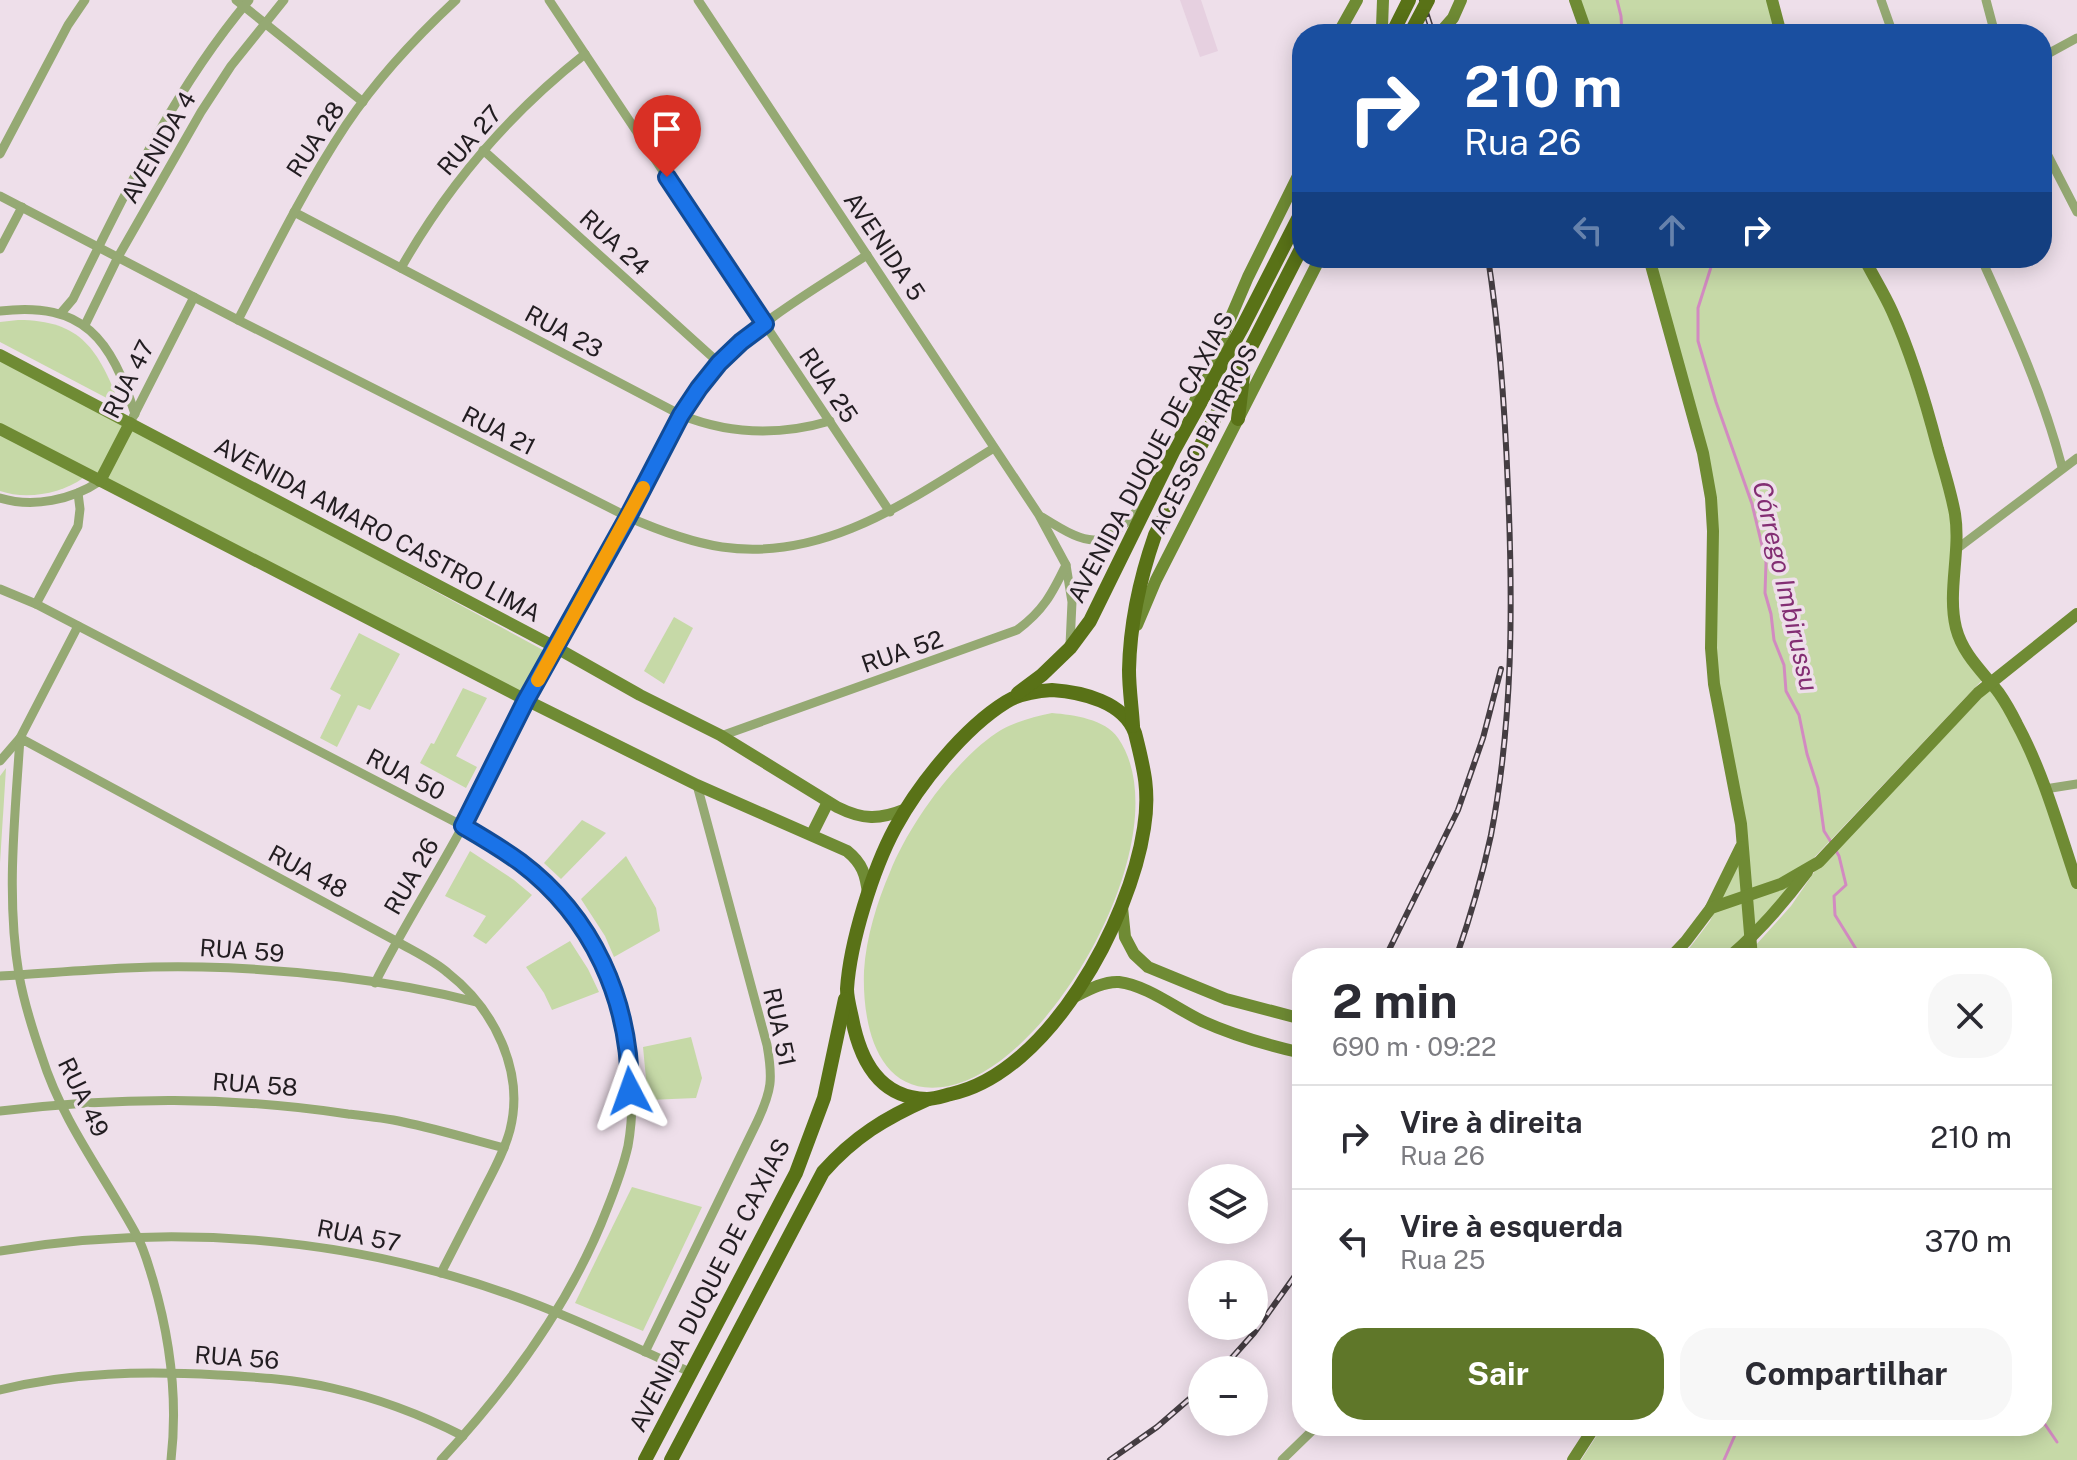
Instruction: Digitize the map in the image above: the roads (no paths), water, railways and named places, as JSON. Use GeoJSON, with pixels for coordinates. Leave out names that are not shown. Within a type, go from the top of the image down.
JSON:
{"type":"FeatureCollection","features":[{"type":"Feature","properties":{"kind":"main road"},"geometry":{"type":"LineString","coordinates":[[1397,24],[1409,0]]}},
{"type":"Feature","properties":{"kind":"main road"},"geometry":{"type":"LineString","coordinates":[[1415,24],[1428,0]]}},
{"type":"Feature","properties":{"kind":"main road","name":"AVENIDA DUQUE DE CAXIAS"},"geometry":{"type":"LineString","coordinates":[[645,1460],[796,1173],[824,1098],[868,894],[892,834],[906,809],[950,751],[976,725],[1042,675],[1070,648],[1090,621],[1174,450],[1292,230]]}},
{"type":"Feature","properties":{"kind":"main road","name":"AVENIDA DUQUE DE CAXIAS"},"geometry":{"type":"LineString","coordinates":[[671,1460],[823,1172],[839,1154],[872,1127],[897,1112],[928,1099],[962,1092],[1004,1070],[1057,1019],[1087,977],[1112,931],[1144,832],[1147,806],[1146,779],[1133,726],[1129,672],[1130,643],[1139,588],[1155,535],[1292,267]]}},
{"type":"Feature","properties":{"kind":"main road"},"geometry":{"type":"LineString","coordinates":[[1238,419],[1245,358]]}},
{"type":"Feature","properties":{"kind":"main road"},"geometry":{"type":"LineString","coordinates":[[1008,700],[1029,692],[1075,692],[1097,699],[1117,711],[1133,726]]}},
{"type":"Feature","properties":{"kind":"main road"},"geometry":{"type":"LineString","coordinates":[[847,991],[859,1048],[869,1069],[894,1090],[928,1099]]}},
{"type":"Feature","properties":{"kind":"street"},"geometry":{"type":"LineString","coordinates":[[0,154],[31,92],[85,0]]}},
{"type":"Feature","properties":{"kind":"street","name":"AVENIDA 4"},"geometry":{"type":"LineString","coordinates":[[85,325],[118,257],[201,112],[231,66],[284,0]]}},
{"type":"Feature","properties":{"kind":"street","name":"RUA 28"},"geometry":{"type":"LineString","coordinates":[[238,320],[310,182],[363,102],[401,55],[456,0]]}},
{"type":"Feature","properties":{"kind":"street","name":"RUA 25"},"geometry":{"type":"LineString","coordinates":[[549,0],[890,512]]}},
{"type":"Feature","properties":{"kind":"street","name":"AVENIDA 5"},"geometry":{"type":"LineString","coordinates":[[698,0],[1039,515],[1066,565],[1072,602],[1070,648]]}},
{"type":"Feature","properties":{"kind":"street"},"geometry":{"type":"LineString","coordinates":[[1347,24],[1357,0]]}},
{"type":"Feature","properties":{"kind":"street"},"geometry":{"type":"LineString","coordinates":[[1382,24],[1383,0]]}},
{"type":"Feature","properties":{"kind":"street"},"geometry":{"type":"LineString","coordinates":[[1448,24],[1461,0]]}},
{"type":"Feature","properties":{"kind":"street"},"geometry":{"type":"LineString","coordinates":[[1575,0],[1583,24]]}},
{"type":"Feature","properties":{"kind":"street"},"geometry":{"type":"LineString","coordinates":[[1772,0],[1778,24]]}},
{"type":"Feature","properties":{"kind":"street"},"geometry":{"type":"LineString","coordinates":[[1881,0],[1889,24]]}},
{"type":"Feature","properties":{"kind":"street"},"geometry":{"type":"LineString","coordinates":[[1986,0],[1992,24]]}},
{"type":"Feature","properties":{"kind":"street"},"geometry":{"type":"LineString","coordinates":[[243,2],[363,102]]}},
{"type":"Feature","properties":{"kind":"street","name":"AVENIDA 4"},"geometry":{"type":"LineString","coordinates":[[61,313],[73,299],[178,99],[243,2]]}},
{"type":"Feature","properties":{"kind":"street"},"geometry":{"type":"LineString","coordinates":[[2052,52],[2077,38]]}},
{"type":"Feature","properties":{"kind":"street","name":"RUA 27"},"geometry":{"type":"LineString","coordinates":[[401,268],[440,204],[483,150],[559,75],[585,54]]}},
{"type":"Feature","properties":{"kind":"street","name":"RUA 24"},"geometry":{"type":"LineString","coordinates":[[483,150],[719,363]]}},
{"type":"Feature","properties":{"kind":"street"},"geometry":{"type":"LineString","coordinates":[[2052,163],[2077,212]]}},
{"type":"Feature","properties":{"kind":"street"},"geometry":{"type":"LineString","coordinates":[[1174,450],[1248,277],[1292,188]]}},
{"type":"Feature","properties":{"kind":"street","name":"RUA 21"},"geometry":{"type":"LineString","coordinates":[[0,196],[628,517],[690,540],[749,549],[816,541],[890,512],[994,448]]}},
{"type":"Feature","properties":{"kind":"street"},"geometry":{"type":"LineString","coordinates":[[0,249],[22,207]]}},
{"type":"Feature","properties":{"kind":"street","name":"RUA 23"},"geometry":{"type":"LineString","coordinates":[[294,212],[702,424],[754,432],[781,431],[830,421]]}},
{"type":"Feature","properties":{"kind":"street","name":"RUA 26"},"geometry":{"type":"LineString","coordinates":[[375,983],[463,826],[526,700],[681,415],[699,388],[741,342],[867,255]]}},
{"type":"Feature","properties":{"kind":"street","name":"ACESSO BAIRROS"},"geometry":{"type":"LineString","coordinates":[[1130,643],[1156,580],[1315,268]]}},
{"type":"Feature","properties":{"kind":"street"},"geometry":{"type":"LineString","coordinates":[[1652,268],[1703,453],[1711,498],[1713,672],[1741,824],[1751,948]]}},
{"type":"Feature","properties":{"kind":"street"},"geometry":{"type":"LineString","coordinates":[[1869,268],[1892,312],[1920,388],[1955,514],[1958,548],[1953,609],[1956,629],[1975,666],[2001,696],[2019,727],[2045,789],[2077,883]]}},
{"type":"Feature","properties":{"kind":"street"},"geometry":{"type":"LineString","coordinates":[[1986,268],[2045,409],[2062,467]]}},
{"type":"Feature","properties":{"kind":"street","name":"RUA 47"},"geometry":{"type":"LineString","coordinates":[[100,481],[194,297]]}},
{"type":"Feature","properties":{"kind":"street"},"geometry":{"type":"LineString","coordinates":[[0,311],[41,309],[61,313],[85,325],[110,354],[121,376],[132,418]]}},
{"type":"Feature","properties":{"kind":"street","name":"AVENIDA AMARO CASTRO LIMA"},"geometry":{"type":"LineString","coordinates":[[0,355],[132,418],[640,695],[721,736],[828,802],[865,817],[889,816],[906,809]]}},
{"type":"Feature","properties":{"kind":"street"},"geometry":{"type":"LineString","coordinates":[[0,429],[526,700],[697,785],[847,851],[858,860],[864,871],[868,894]]}},
{"type":"Feature","properties":{"kind":"street"},"geometry":{"type":"LineString","coordinates":[[1958,548],[2077,458]]}},
{"type":"Feature","properties":{"kind":"street"},"geometry":{"type":"LineString","coordinates":[[0,498],[30,502],[53,500],[78,493],[100,481]]}},
{"type":"Feature","properties":{"kind":"street","name":"AVENIDA 5"},"geometry":{"type":"LineString","coordinates":[[1039,515],[1085,541],[1100,540],[1126,524],[1154,492]]}},
{"type":"Feature","properties":{"kind":"street"},"geometry":{"type":"LineString","coordinates":[[36,604],[78,526],[78,493]]}},
{"type":"Feature","properties":{"kind":"street","name":"RUA 52"},"geometry":{"type":"LineString","coordinates":[[721,736],[1017,630],[1045,605],[1066,565]]}},
{"type":"Feature","properties":{"kind":"street","name":"RUA 50"},"geometry":{"type":"LineString","coordinates":[[0,589],[36,604],[463,826],[521,863],[550,888],[575,916],[598,950],[614,990],[625,1031],[630,1070],[628,1145],[617,1183],[599,1231],[556,1312],[522,1361],[441,1460]]}},
{"type":"Feature","properties":{"kind":"street"},"geometry":{"type":"LineString","coordinates":[[1740,948],[1814,866],[1990,683],[2077,614]]}},
{"type":"Feature","properties":{"kind":"street"},"geometry":{"type":"LineString","coordinates":[[0,761],[20,738],[78,626]]}},
{"type":"Feature","properties":{"kind":"street","name":"RUA 48"},"geometry":{"type":"LineString","coordinates":[[20,738],[396,941],[448,972],[480,1003],[503,1044],[513,1085],[510,1128],[504,1148],[441,1273]]}},
{"type":"Feature","properties":{"kind":"street","name":"RUA 49"},"geometry":{"type":"LineString","coordinates":[[20,738],[12,868],[13,923],[19,975],[42,1059],[60,1104],[138,1237],[160,1302],[171,1373],[171,1460]]}},
{"type":"Feature","properties":{"kind":"street"},"geometry":{"type":"LineString","coordinates":[[2045,789],[2077,784]]}},
{"type":"Feature","properties":{"kind":"street","name":"RUA 51"},"geometry":{"type":"LineString","coordinates":[[645,1352],[757,1122],[768,1097],[772,1072],[697,785]]}},
{"type":"Feature","properties":{"kind":"street"},"geometry":{"type":"LineString","coordinates":[[812,834],[828,802]]}},
{"type":"Feature","properties":{"kind":"street"},"geometry":{"type":"LineString","coordinates":[[1679,948],[1711,908],[1742,844]]}},
{"type":"Feature","properties":{"kind":"street"},"geometry":{"type":"LineString","coordinates":[[1711,908],[1781,884],[1814,866]]}},
{"type":"Feature","properties":{"kind":"street"},"geometry":{"type":"LineString","coordinates":[[1122,907],[1125,937],[1134,954],[1148,967],[1226,999],[1292,1016]]}},
{"type":"Feature","properties":{"kind":"street","name":"RUA 59"},"geometry":{"type":"LineString","coordinates":[[0,976],[202,967],[375,983],[480,1003]]}},
{"type":"Feature","properties":{"kind":"street"},"geometry":{"type":"LineString","coordinates":[[1072,998],[1091,989],[1120,982],[1139,987],[1202,1021],[1243,1038],[1292,1050]]}},
{"type":"Feature","properties":{"kind":"street","name":"RUA 58"},"geometry":{"type":"LineString","coordinates":[[0,1111],[107,1101],[206,1100],[314,1109],[402,1122],[504,1148]]}},
{"type":"Feature","properties":{"kind":"street","name":"RUA 57"},"geometry":{"type":"LineString","coordinates":[[0,1251],[100,1238],[218,1237],[291,1243],[354,1253],[441,1273],[504,1292],[690,1372]]}},
{"type":"Feature","properties":{"kind":"street","name":"RUA 56"},"geometry":{"type":"LineString","coordinates":[[0,1390],[93,1375],[171,1373],[254,1377],[333,1388],[409,1412],[463,1436]]}},
{"type":"Feature","properties":{"kind":"street"},"geometry":{"type":"LineString","coordinates":[[1282,1460],[1307,1436]]}},
{"type":"Feature","properties":{"kind":"street"},"geometry":{"type":"LineString","coordinates":[[1573,1460],[1589,1436]]}},
{"type":"Feature","properties":{"kind":"waterway","name":"Córrego Imbirussu"},"geometry":{"type":"LineString","coordinates":[[1617,0],[1621,24]]}},
{"type":"Feature","properties":{"kind":"waterway","name":"Córrego Imbirussu"},"geometry":{"type":"LineString","coordinates":[[1711,268],[1698,308],[1698,341],[1752,504],[1766,562],[1765,593],[1774,640],[1784,665],[1786,691],[1799,715],[1818,788],[1824,831],[1831,842]]}},
{"type":"Feature","properties":{"kind":"waterway","name":"Córrego Imbirussu"},"geometry":{"type":"LineString","coordinates":[[1835,849],[1846,885],[1834,896],[1835,915],[1855,948]]}},
{"type":"Feature","properties":{"kind":"waterway"},"geometry":{"type":"LineString","coordinates":[[2052,1435],[2057,1442]]}},
{"type":"Feature","properties":{"kind":"waterway","name":"Córrego Imbirussu"},"geometry":{"type":"LineString","coordinates":[[1724,1460],[1735,1436]]}},
{"type":"Feature","properties":{"kind":"railway"},"geometry":{"type":"LineString","coordinates":[[1422,0],[1430,24]]}},
{"type":"Feature","properties":{"kind":"railway"},"geometry":{"type":"LineString","coordinates":[[1459,948],[1491,835],[1504,749],[1510,662],[1511,576],[1505,431],[1489,268]]}},
{"type":"Feature","properties":{"kind":"railway"},"geometry":{"type":"LineString","coordinates":[[1390,948],[1458,810],[1483,738],[1501,669]]}},
{"type":"Feature","properties":{"kind":"railway"},"geometry":{"type":"LineString","coordinates":[[1233,1356],[1292,1280]]}},
{"type":"Feature","properties":{"kind":"railway"},"geometry":{"type":"LineString","coordinates":[[1110,1460],[1157,1427],[1188,1400]]}}]}
